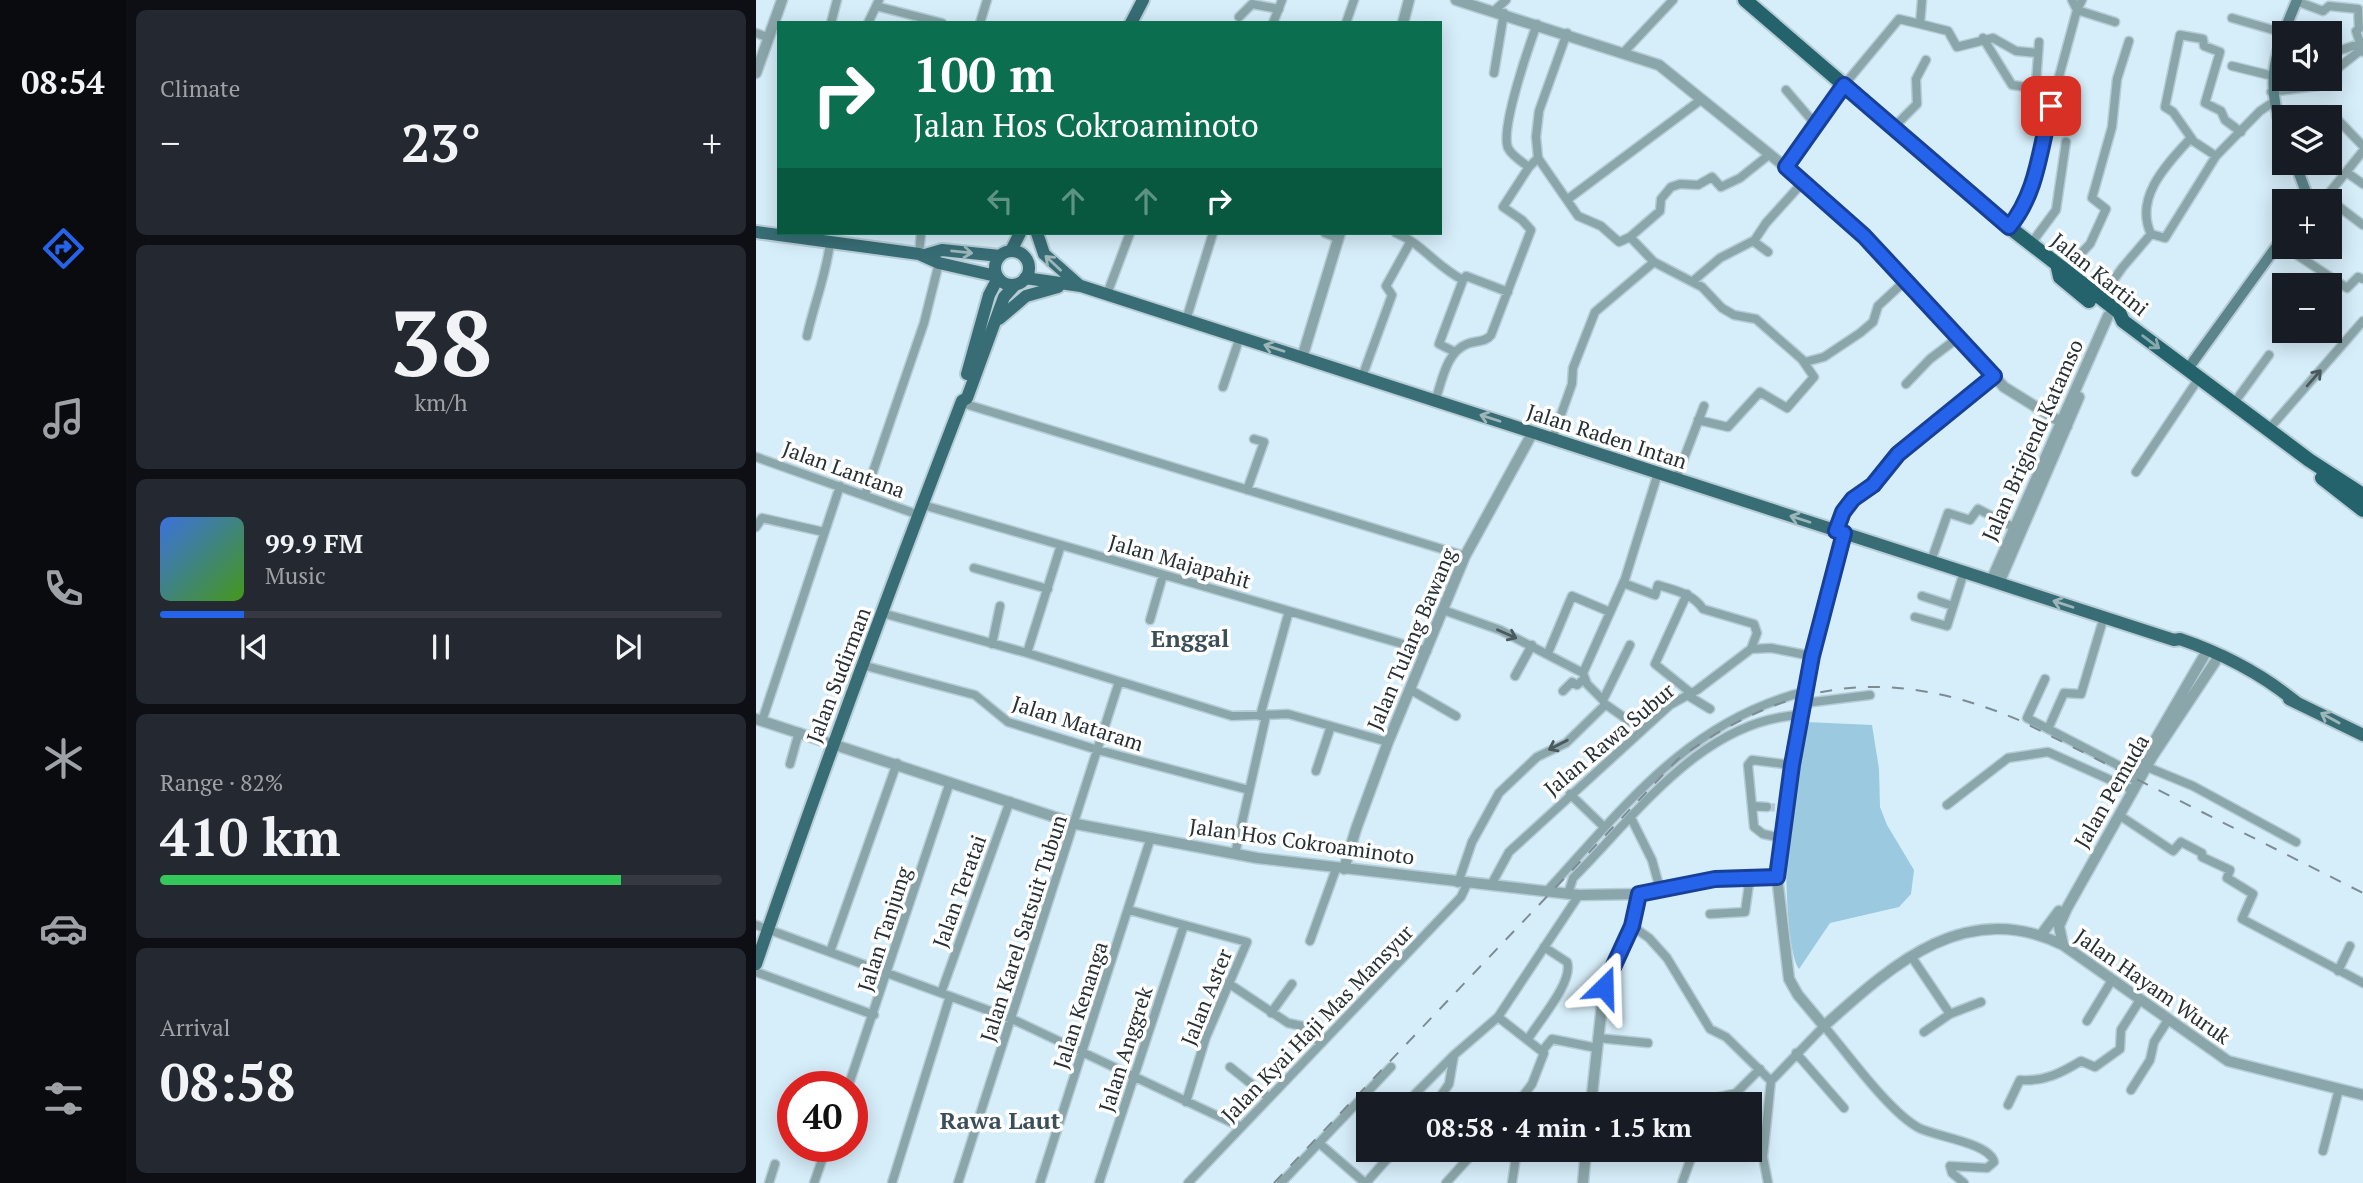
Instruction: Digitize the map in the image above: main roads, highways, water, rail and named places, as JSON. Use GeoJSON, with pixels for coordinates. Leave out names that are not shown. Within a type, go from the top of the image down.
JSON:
{"type":"FeatureCollection","features":[{"type":"Feature","properties":{"kind":"highway","name":"Jalan Kartini"},"geometry":{"type":"LineString","coordinates":[[1745,0],[2009,227],[2119,312],[2114,319],[2309,460],[2363,495]]}},
{"type":"Feature","properties":{"kind":"highway"},"geometry":{"type":"LineString","coordinates":[[2062,268],[2060,277],[2114,319]]}},
{"type":"Feature","properties":{"kind":"highway","name":"Jalan Kartini"},"geometry":{"type":"LineString","coordinates":[[2309,460],[2314,472],[2363,510]]}},
{"type":"Feature","properties":{"kind":"highway"},"geometry":{"type":"LineString","coordinates":[[2346,482],[2363,486]]}},
{"type":"Feature","properties":{"kind":"main road"},"geometry":{"type":"LineString","coordinates":[[1132,21],[1143,0]]}},
{"type":"Feature","properties":{"kind":"main road"},"geometry":{"type":"LineString","coordinates":[[2289,21],[2297,1]]}},
{"type":"Feature","properties":{"kind":"main road"},"geometry":{"type":"LineString","coordinates":[[756,232],[777,234]]}},
{"type":"Feature","properties":{"kind":"main road"},"geometry":{"type":"LineString","coordinates":[[785,235],[922,255],[939,263],[1020,282],[1029,268],[1025,258],[1006,253],[942,250],[922,255]]}},
{"type":"Feature","properties":{"kind":"main road"},"geometry":{"type":"LineString","coordinates":[[997,277],[996,262],[1019,235]]}},
{"type":"Feature","properties":{"kind":"main road"},"geometry":{"type":"LineString","coordinates":[[1038,235],[1044,254],[1077,285]]}},
{"type":"Feature","properties":{"kind":"main road"},"geometry":{"type":"LineString","coordinates":[[2193,374],[2272,259]]}},
{"type":"Feature","properties":{"kind":"main road","name":"Jalan Sudirman"},"geometry":{"type":"LineString","coordinates":[[962,402],[960,396],[989,295],[997,277]]}},
{"type":"Feature","properties":{"kind":"main road","name":"Jalan Raden Intan"},"geometry":{"type":"LineString","coordinates":[[1020,282],[1077,285],[1107,294],[2174,640],[2363,736]]}},
{"type":"Feature","properties":{"kind":"main road","name":"Jalan Sudirman"},"geometry":{"type":"LineString","coordinates":[[756,964],[762,927],[962,402],[968,398],[1004,297],[1020,282]]}},
{"type":"Feature","properties":{"kind":"main road"},"geometry":{"type":"LineString","coordinates":[[992,326],[1026,296],[1077,285]]}},
{"type":"Feature","properties":{"kind":"main road","name":"Jalan Raden Intan"},"geometry":{"type":"LineString","coordinates":[[2174,640],[2180,639],[2221,656],[2279,687],[2296,702]]}},
{"type":"Feature","properties":{"kind":"tunnel"},"geometry":{"type":"LineString","coordinates":[[1767,807],[1781,808]]}},
{"type":"Feature","properties":{"kind":"railway"},"geometry":{"type":"LineString","coordinates":[[1274,1183],[1678,759],[1720,732],[1761,711],[1802,696],[1844,689],[1886,687],[1929,692],[1974,703],[2021,721],[2363,893]]}},
{"type":"Feature","properties":{"kind":"district","name":"Enggal"},"geometry":{"type":"Point","coordinates":[1190,638]}},
{"type":"Feature","properties":{"kind":"district","name":"Rawa Laut"},"geometry":{"type":"Point","coordinates":[1000,1120]}}]}
